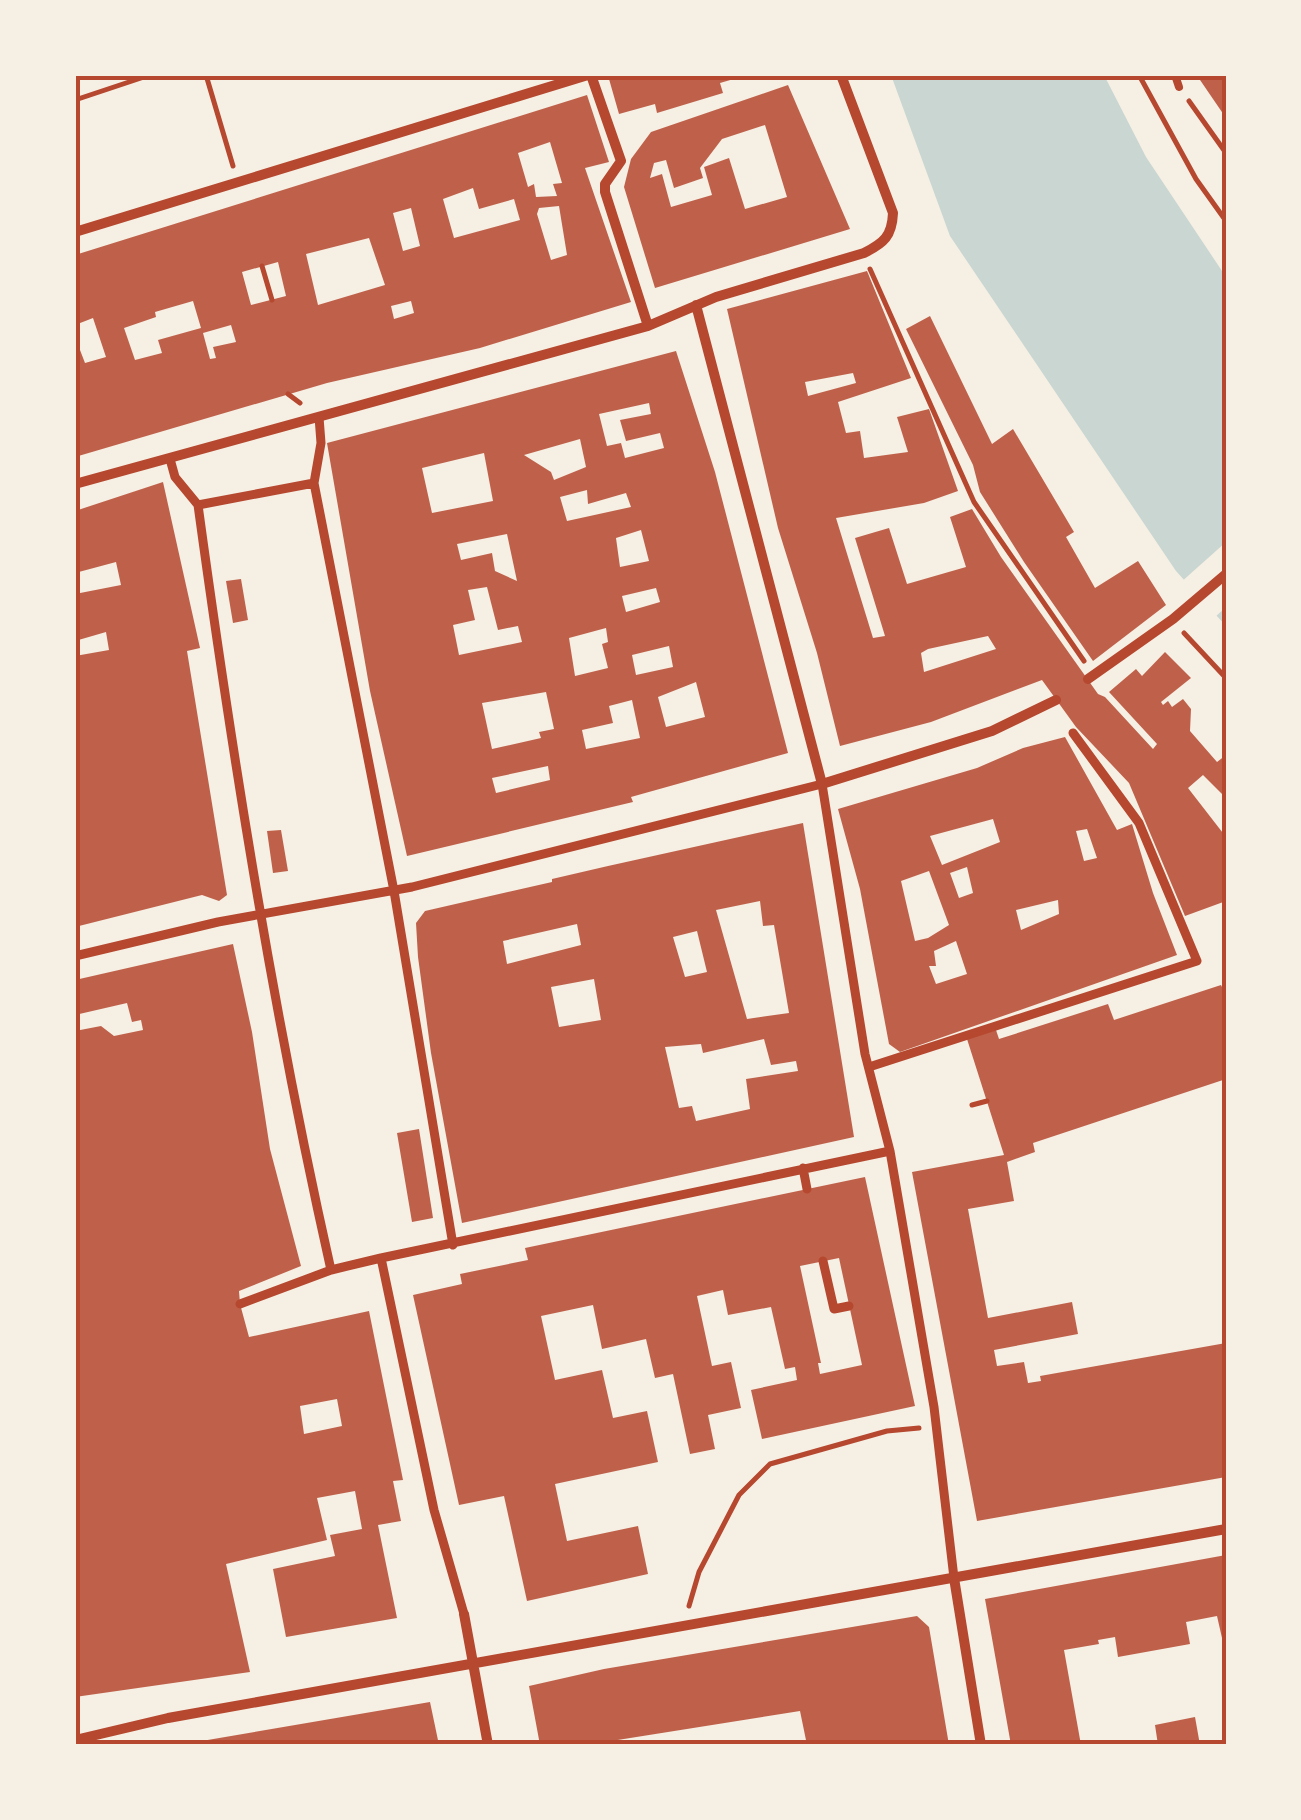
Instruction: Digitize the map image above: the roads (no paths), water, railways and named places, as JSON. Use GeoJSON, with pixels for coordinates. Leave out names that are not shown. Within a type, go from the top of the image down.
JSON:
{"type":"FeatureCollection","features":[{"type":"Feature","properties":{"kind":"street"},"geometry":{"type":"LineString","coordinates":[[75,232],[589,75],[620,161],[605,184],[606,192],[648,326]]}},
{"type":"Feature","properties":{"kind":"street"},"geometry":{"type":"LineString","coordinates":[[75,484],[648,326],[696,304],[864,253],[882,244],[892,230],[893,213],[841,75]]}},
{"type":"Feature","properties":{"kind":"street"},"geometry":{"type":"LineString","coordinates":[[696,304],[822,784],[865,1054],[896,1173],[981,1745]]}},
{"type":"Feature","properties":{"kind":"street"},"geometry":{"type":"LineString","coordinates":[[319,417],[322,443],[314,483],[458,1244]]}},
{"type":"Feature","properties":{"kind":"street"},"geometry":{"type":"LineString","coordinates":[[170,459],[175,477],[198,505],[260,915],[297,1121],[331,1270]]}},
{"type":"Feature","properties":{"kind":"street"},"geometry":{"type":"LineString","coordinates":[[198,505],[314,483]]}},
{"type":"Feature","properties":{"kind":"street"},"geometry":{"type":"LineString","coordinates":[[1092,677],[1173,619],[1226,574]]}},
{"type":"Feature","properties":{"kind":"street"},"geometry":{"type":"LineString","coordinates":[[75,956],[235,919],[412,888],[822,784],[992,731],[1056,700]]}},
{"type":"Feature","properties":{"kind":"street"},"geometry":{"type":"LineString","coordinates":[[870,1067],[1197,961],[1139,823],[1073,733]]}},
{"type":"Feature","properties":{"kind":"street"},"geometry":{"type":"LineString","coordinates":[[240,1304],[331,1270],[380,1258],[890,1151]]}},
{"type":"Feature","properties":{"kind":"street"},"geometry":{"type":"LineString","coordinates":[[803,1168],[807,1189]]}},
{"type":"Feature","properties":{"kind":"street"},"geometry":{"type":"LineString","coordinates":[[380,1258],[434,1510],[464,1614],[488,1745]]}},
{"type":"Feature","properties":{"kind":"street"},"geometry":{"type":"LineString","coordinates":[[823,1262],[834,1310],[849,1306]]}},
{"type":"Feature","properties":{"kind":"street"},"geometry":{"type":"LineString","coordinates":[[75,1740],[168,1718],[1226,1528]]}},
{"type":"Feature","properties":{"kind":"lane"},"geometry":{"type":"LineString","coordinates":[[1175,75],[1178,86]]}}]}
